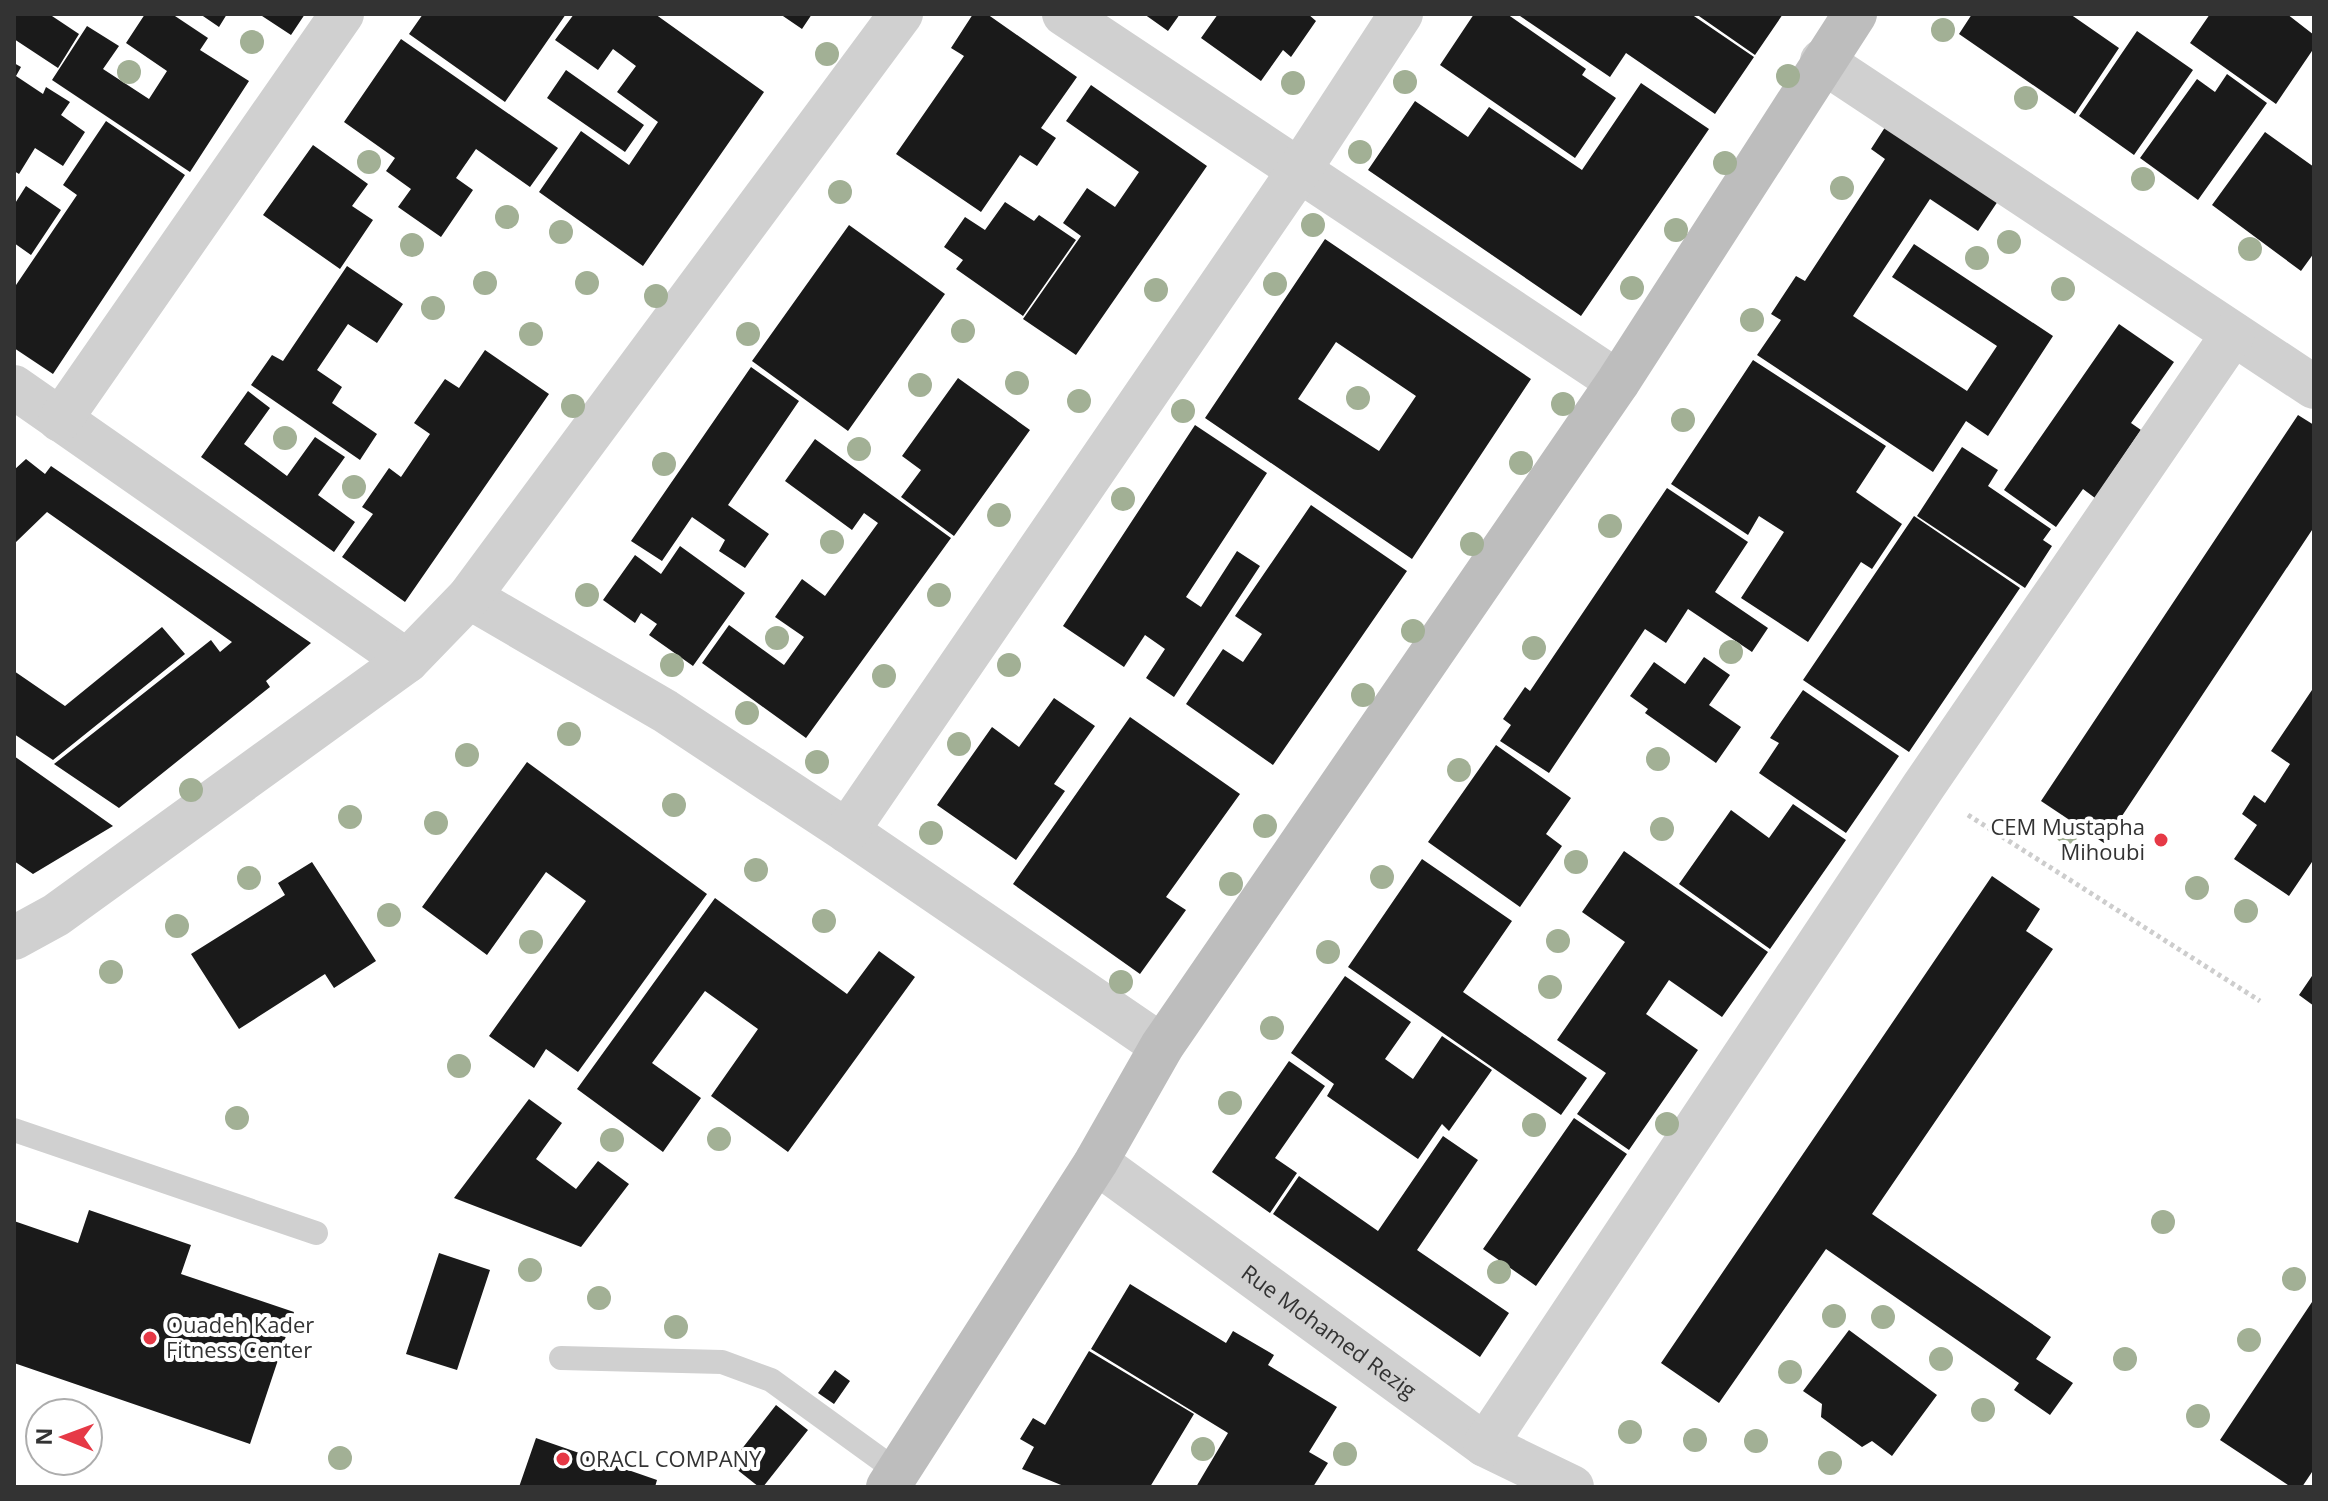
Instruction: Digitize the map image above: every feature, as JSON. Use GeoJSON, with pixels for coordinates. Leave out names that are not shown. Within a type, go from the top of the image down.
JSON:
{"type":"FeatureCollection","features":[{"type":"Feature","properties":{"kind":"main road"},"geometry":{"type":"LineString","coordinates":[[893,1480],[1096,1162],[1162,1046],[1618,382],[1855,14]]}},
{"type":"Feature","properties":{"kind":"street"},"geometry":{"type":"LineString","coordinates":[[60,420],[342,14]]}},
{"type":"Feature","properties":{"kind":"street"},"geometry":{"type":"LineString","coordinates":[[14,938],[56,915],[407,661],[469,597],[901,14]]}},
{"type":"Feature","properties":{"kind":"street"},"geometry":{"type":"LineString","coordinates":[[1064,14],[1618,382]]}},
{"type":"Feature","properties":{"kind":"street"},"geometry":{"type":"LineString","coordinates":[[847,831],[1298,172],[1401,14]]}},
{"type":"Feature","properties":{"kind":"street"},"geometry":{"type":"LineString","coordinates":[[1822,61],[2314,387]]}},
{"type":"Feature","properties":{"kind":"street"},"geometry":{"type":"LineString","coordinates":[[1485,1445],[1923,787],[2233,334]]}},
{"type":"Feature","properties":{"kind":"street"},"geometry":{"type":"LineString","coordinates":[[14,387],[407,661]]}},
{"type":"Feature","properties":{"kind":"street"},"geometry":{"type":"LineString","coordinates":[[469,597],[665,711],[1162,1046]]}},
{"type":"Feature","properties":{"kind":"street","name":"Rue Mohamed Rezig"},"geometry":{"type":"LineString","coordinates":[[1096,1162],[1485,1445],[1572,1487]]}},
{"type":"Feature","properties":{"kind":"lane"},"geometry":{"type":"LineString","coordinates":[[14,1130],[316,1233]]}},
{"type":"Feature","properties":{"kind":"lane"},"geometry":{"type":"LineString","coordinates":[[561,1358],[722,1362],[771,1380],[893,1480]]}},
{"type":"Feature","properties":{"kind":"path"},"geometry":{"type":"LineString","coordinates":[[1923,787],[2260,1001]]}},
{"type":"Feature","properties":{"kind":"building"},"geometry":{"type":"Polygon","coordinates":[[[14,14],[49,14],[79,34],[58,68],[14,39],[14,14]]]}},
{"type":"Feature","properties":{"kind":"building"},"geometry":{"type":"Polygon","coordinates":[[[145,14],[172,14],[208,38],[200,50],[249,81],[190,172],[52,80],[87,26],[119,46],[103,69],[149,99],[167,71],[126,43],[145,14]]]}},
{"type":"Feature","properties":{"kind":"building"},"geometry":{"type":"Polygon","coordinates":[[[200,14],[227,14],[219,27],[200,14]]]}},
{"type":"Feature","properties":{"kind":"building"},"geometry":{"type":"Polygon","coordinates":[[[259,14],[305,14],[291,35],[259,14]]]}},
{"type":"Feature","properties":{"kind":"building"},"geometry":{"type":"Polygon","coordinates":[[[423,14],[566,14],[505,102],[409,34],[423,14]]]}},
{"type":"Feature","properties":{"kind":"building"},"geometry":{"type":"Polygon","coordinates":[[[574,14],[655,14],[764,92],[643,266],[539,192],[581,131],[629,165],[658,122],[617,92],[636,66],[613,49],[598,70],[555,40],[574,14]]]}},
{"type":"Feature","properties":{"kind":"building"},"geometry":{"type":"Polygon","coordinates":[[[780,14],[812,14],[802,29],[780,14]]]}},
{"type":"Feature","properties":{"kind":"building"},"geometry":{"type":"Polygon","coordinates":[[[973,14],[987,14],[1077,77],[1041,128],[1056,138],[1037,166],[1020,155],[981,212],[896,154],[964,56],[951,48],[973,14]]]}},
{"type":"Feature","properties":{"kind":"building"},"geometry":{"type":"Polygon","coordinates":[[[1144,14],[1180,14],[1168,31],[1144,14]]]}},
{"type":"Feature","properties":{"kind":"building"},"geometry":{"type":"Polygon","coordinates":[[[1218,14],[1308,14],[1316,21],[1291,57],[1283,50],[1261,81],[1201,38],[1218,14]]]}},
{"type":"Feature","properties":{"kind":"building"},"geometry":{"type":"Polygon","coordinates":[[[1474,14],[1507,14],[1586,69],[1582,75],[1616,98],[1575,158],[1440,65],[1474,14]]]}},
{"type":"Feature","properties":{"kind":"building"},"geometry":{"type":"Polygon","coordinates":[[[1517,14],[1691,14],[1754,57],[1715,114],[1626,53],[1610,77],[1517,14]]]}},
{"type":"Feature","properties":{"kind":"building"},"geometry":{"type":"Polygon","coordinates":[[[1696,14],[1783,14],[1755,55],[1696,14]]]}},
{"type":"Feature","properties":{"kind":"building"},"geometry":{"type":"Polygon","coordinates":[[[1972,14],[2070,14],[2119,48],[2075,114],[1959,34],[1972,14]]]}},
{"type":"Feature","properties":{"kind":"building"},"geometry":{"type":"Polygon","coordinates":[[[2210,14],[2287,14],[2314,35],[2314,48],[2276,104],[2190,43],[2210,14]]]}},
{"type":"Feature","properties":{"kind":"building"},"geometry":{"type":"Polygon","coordinates":[[[2137,31],[2193,70],[2134,155],[2079,116],[2137,31]]]}},
{"type":"Feature","properties":{"kind":"building"},"geometry":{"type":"Polygon","coordinates":[[[401,39],[558,148],[530,187],[476,149],[456,178],[473,190],[441,237],[398,207],[411,189],[386,171],[395,158],[344,122],[401,39]]]}},
{"type":"Feature","properties":{"kind":"building"},"geometry":{"type":"Polygon","coordinates":[[[14,63],[21,67],[16,76],[43,94],[46,87],[70,102],[61,115],[85,132],[63,166],[35,148],[19,174],[14,171],[14,63]]]}},
{"type":"Feature","properties":{"kind":"building"},"geometry":{"type":"Polygon","coordinates":[[[566,70],[644,125],[625,152],[547,98],[566,70]]]}},
{"type":"Feature","properties":{"kind":"building"},"geometry":{"type":"Polygon","coordinates":[[[2227,74],[2267,103],[2198,200],[2140,158],[2197,79],[2215,92],[2227,74]]]}},
{"type":"Feature","properties":{"kind":"building"},"geometry":{"type":"Polygon","coordinates":[[[1641,83],[1709,129],[1581,316],[1368,170],[1415,101],[1468,137],[1489,107],[1582,170],[1641,83]]]}},
{"type":"Feature","properties":{"kind":"building"},"geometry":{"type":"Polygon","coordinates":[[[1091,85],[1207,166],[1076,355],[1023,319],[1081,236],[1063,223],[1087,188],[1115,207],[1139,172],[1066,121],[1091,85]]]}},
{"type":"Feature","properties":{"kind":"building"},"geometry":{"type":"Polygon","coordinates":[[[106,121],[185,175],[53,374],[14,348],[14,288],[77,195],[63,185],[106,121]]]}},
{"type":"Feature","properties":{"kind":"building"},"geometry":{"type":"Polygon","coordinates":[[[1889,121],[2006,189],[1978,231],[1930,199],[1853,316],[1967,391],[1997,346],[1892,277],[1914,244],[2053,336],[1988,436],[1966,421],[1933,472],[1757,355],[1781,320],[1771,314],[1796,276],[1805,281],[1885,159],[1871,149],[1889,121]]]}},
{"type":"Feature","properties":{"kind":"building"},"geometry":{"type":"Polygon","coordinates":[[[2265,132],[2314,167],[2314,253],[2301,271],[2212,205],[2265,132]]]}},
{"type":"Feature","properties":{"kind":"building"},"geometry":{"type":"Polygon","coordinates":[[[313,145],[368,184],[352,206],[373,220],[340,269],[263,215],[313,145]]]}},
{"type":"Feature","properties":{"kind":"building"},"geometry":{"type":"Polygon","coordinates":[[[26,186],[61,210],[31,255],[14,243],[14,205],[26,186]]]}},
{"type":"Feature","properties":{"kind":"building"},"geometry":{"type":"Polygon","coordinates":[[[1005,202],[1034,221],[1039,215],[1076,240],[1023,316],[956,269],[963,260],[944,247],[965,217],[985,230],[1005,202]]]}},
{"type":"Feature","properties":{"kind":"building"},"geometry":{"type":"Polygon","coordinates":[[[849,225],[945,294],[848,431],[752,361],[849,225]]]}},
{"type":"Feature","properties":{"kind":"building"},"geometry":{"type":"Polygon","coordinates":[[[1325,239],[1531,379],[1412,559],[1205,418],[1325,239]],[[1336,342],[1298,399],[1379,451],[1416,396],[1336,342]]]}},
{"type":"Feature","properties":{"kind":"building"},"geometry":{"type":"Polygon","coordinates":[[[347,266],[403,304],[377,343],[348,324],[317,370],[342,387],[332,403],[377,434],[360,460],[251,385],[272,355],[283,361],[347,266]]]}},
{"type":"Feature","properties":{"kind":"building"},"geometry":{"type":"Polygon","coordinates":[[[2119,324],[2174,362],[2131,423],[2141,430],[2095,498],[2083,489],[2056,527],[2004,490],[2119,324]]]}},
{"type":"Feature","properties":{"kind":"building"},"geometry":{"type":"Polygon","coordinates":[[[485,350],[549,394],[405,602],[342,557],[373,514],[362,507],[389,468],[401,477],[430,434],[414,423],[445,379],[459,388],[485,350]]]}},
{"type":"Feature","properties":{"kind":"building"},"geometry":{"type":"Polygon","coordinates":[[[1753,360],[1886,446],[1856,492],[1902,524],[1872,569],[1861,562],[1808,642],[1741,598],[1784,532],[1759,516],[1748,535],[1671,484],[1753,360]]]}},
{"type":"Feature","properties":{"kind":"building"},"geometry":{"type":"Polygon","coordinates":[[[751,367],[799,401],[728,505],[769,534],[745,568],[719,551],[725,540],[692,517],[662,561],[631,541],[751,367]]]}},
{"type":"Feature","properties":{"kind":"building"},"geometry":{"type":"Polygon","coordinates":[[[958,378],[1030,430],[954,536],[901,497],[921,470],[902,456],[958,378]]]}},
{"type":"Feature","properties":{"kind":"building"},"geometry":{"type":"Polygon","coordinates":[[[248,391],[270,408],[244,444],[287,476],[315,437],[345,457],[318,495],[355,522],[334,552],[201,457],[248,391]]]}},
{"type":"Feature","properties":{"kind":"building"},"geometry":{"type":"Polygon","coordinates":[[[2298,415],[2314,425],[2314,527],[2104,843],[2041,801],[2298,415]]]}},
{"type":"Feature","properties":{"kind":"building"},"geometry":{"type":"Polygon","coordinates":[[[1195,425],[1267,473],[1186,597],[1201,607],[1237,551],[1260,566],[1174,697],[1146,678],[1165,649],[1145,635],[1124,667],[1063,626],[1195,425]]]}},
{"type":"Feature","properties":{"kind":"building"},"geometry":{"type":"Polygon","coordinates":[[[815,439],[951,538],[806,738],[702,663],[729,625],[784,665],[804,637],[775,617],[802,579],[825,596],[878,523],[864,513],[852,530],[785,481],[815,439]]]}},
{"type":"Feature","properties":{"kind":"building"},"geometry":{"type":"Polygon","coordinates":[[[1962,447],[1998,470],[1988,486],[2051,529],[2043,540],[2052,546],[2025,588],[1917,516],[1962,447]]]}},
{"type":"Feature","properties":{"kind":"building"},"geometry":{"type":"Polygon","coordinates":[[[26,459],[45,474],[51,466],[311,643],[266,681],[270,687],[119,808],[54,764],[211,640],[220,652],[232,642],[47,512],[14,544],[14,470],[26,459]]]}},
{"type":"Feature","properties":{"kind":"building"},"geometry":{"type":"Polygon","coordinates":[[[1667,488],[1748,542],[1715,592],[1768,628],[1752,652],[1688,609],[1666,643],[1645,629],[1549,773],[1500,741],[1511,725],[1503,719],[1525,687],[1530,691],[1667,488]]]}},
{"type":"Feature","properties":{"kind":"building"},"geometry":{"type":"Polygon","coordinates":[[[1311,505],[1407,571],[1273,765],[1186,704],[1223,649],[1243,662],[1262,634],[1235,616],[1311,505]]]}},
{"type":"Feature","properties":{"kind":"building"},"geometry":{"type":"Polygon","coordinates":[[[1914,516],[2020,588],[1909,752],[1803,680],[1914,516]]]}},
{"type":"Feature","properties":{"kind":"building"},"geometry":{"type":"Polygon","coordinates":[[[680,546],[745,593],[693,666],[649,635],[657,624],[641,613],[635,623],[603,600],[635,555],[661,574],[680,546]]]}},
{"type":"Feature","properties":{"kind":"building"},"geometry":{"type":"Polygon","coordinates":[[[162,627],[185,654],[53,760],[14,734],[14,671],[65,706],[162,627]]]}},
{"type":"Feature","properties":{"kind":"building"},"geometry":{"type":"Polygon","coordinates":[[[1704,657],[1730,675],[1709,705],[1741,727],[1716,763],[1645,713],[1648,709],[1630,696],[1654,662],[1685,684],[1704,657]]]}},
{"type":"Feature","properties":{"kind":"building"},"geometry":{"type":"Polygon","coordinates":[[[2314,687],[2314,859],[2289,896],[2234,859],[2257,825],[2242,814],[2254,795],[2265,803],[2290,764],[2271,751],[2314,687]]]}},
{"type":"Feature","properties":{"kind":"building"},"geometry":{"type":"Polygon","coordinates":[[[1803,690],[1899,756],[1846,833],[1759,773],[1779,743],[1770,738],[1803,690]]]}},
{"type":"Feature","properties":{"kind":"building"},"geometry":{"type":"Polygon","coordinates":[[[1054,698],[1095,726],[1054,784],[1065,791],[1016,860],[937,805],[992,727],[1019,747],[1054,698]]]}},
{"type":"Feature","properties":{"kind":"building"},"geometry":{"type":"Polygon","coordinates":[[[1130,717],[1240,794],[1166,897],[1186,910],[1140,974],[1013,884],[1130,717]]]}},
{"type":"Feature","properties":{"kind":"building"},"geometry":{"type":"Polygon","coordinates":[[[1496,745],[1571,798],[1546,834],[1562,846],[1520,907],[1428,842],[1496,745]]]}},
{"type":"Feature","properties":{"kind":"building"},"geometry":{"type":"Polygon","coordinates":[[[14,756],[113,826],[33,874],[14,861],[14,756]]]}},
{"type":"Feature","properties":{"kind":"building"},"geometry":{"type":"Polygon","coordinates":[[[527,762],[707,894],[578,1072],[546,1049],[534,1068],[489,1036],[586,901],[546,872],[487,955],[422,907],[527,762]]]}},
{"type":"Feature","properties":{"kind":"building"},"geometry":{"type":"Polygon","coordinates":[[[1793,804],[1846,840],[1770,949],[1679,884],[1731,810],[1769,838],[1793,804]]]}},
{"type":"Feature","properties":{"kind":"building"},"geometry":{"type":"Polygon","coordinates":[[[1624,851],[1768,952],[1722,1017],[1669,980],[1646,1014],[1698,1050],[1629,1150],[1577,1114],[1606,1073],[1557,1040],[1625,942],[1582,912],[1624,851]]]}},
{"type":"Feature","properties":{"kind":"building"},"geometry":{"type":"Polygon","coordinates":[[[1422,859],[1512,921],[1463,992],[1587,1078],[1561,1115],[1348,967],[1422,859]]]}},
{"type":"Feature","properties":{"kind":"building"},"geometry":{"type":"Polygon","coordinates":[[[312,862],[376,961],[334,988],[325,974],[239,1029],[191,954],[285,895],[278,883],[312,862]]]}},
{"type":"Feature","properties":{"kind":"building"},"geometry":{"type":"Polygon","coordinates":[[[1992,876],[2040,909],[2026,931],[2053,949],[1872,1214],[2051,1337],[2036,1359],[2073,1383],[2050,1415],[2014,1390],[2019,1383],[1826,1249],[1719,1403],[1661,1363],[1992,876]]]}},
{"type":"Feature","properties":{"kind":"building"},"geometry":{"type":"Polygon","coordinates":[[[715,898],[847,994],[879,951],[915,977],[788,1152],[711,1096],[758,1029],[705,991],[652,1063],[701,1098],[663,1152],[577,1089],[715,898]]]}},
{"type":"Feature","properties":{"kind":"building"},"geometry":{"type":"Polygon","coordinates":[[[2314,973],[2314,1006],[2299,995],[2314,973]]]}},
{"type":"Feature","properties":{"kind":"building"},"geometry":{"type":"Polygon","coordinates":[[[1345,976],[1411,1022],[1385,1059],[1413,1079],[1442,1036],[1492,1070],[1449,1131],[1442,1124],[1418,1159],[1327,1096],[1334,1084],[1291,1053],[1345,976]]]}},
{"type":"Feature","properties":{"kind":"building"},"geometry":{"type":"Polygon","coordinates":[[[1289,1061],[1325,1086],[1275,1158],[1297,1173],[1270,1213],[1212,1172],[1289,1061]]]}},
{"type":"Feature","properties":{"kind":"building"},"geometry":{"type":"Polygon","coordinates":[[[529,1099],[562,1123],[536,1159],[576,1189],[598,1161],[629,1184],[581,1247],[454,1198],[529,1099]]]}},
{"type":"Feature","properties":{"kind":"building"},"geometry":{"type":"Polygon","coordinates":[[[1574,1118],[1627,1154],[1536,1286],[1483,1249],[1574,1118]]]}},
{"type":"Feature","properties":{"kind":"building"},"geometry":{"type":"Polygon","coordinates":[[[1443,1136],[1478,1160],[1417,1250],[1509,1313],[1480,1357],[1273,1214],[1299,1176],[1378,1231],[1443,1136]]]}},
{"type":"Feature","properties":{"kind":"building","name":"Ouadeh Kader Fitness Center"},"geometry":{"type":"Polygon","coordinates":[[[89,1210],[191,1245],[181,1274],[294,1312],[250,1444],[14,1363],[14,1221],[78,1243],[89,1210]]]}},
{"type":"Feature","properties":{"kind":"building"},"geometry":{"type":"Polygon","coordinates":[[[439,1253],[490,1270],[457,1370],[406,1354],[439,1253]]]}},
{"type":"Feature","properties":{"kind":"building"},"geometry":{"type":"Polygon","coordinates":[[[1130,1284],[1226,1343],[1233,1331],[1274,1355],[1268,1365],[1337,1407],[1309,1452],[1328,1463],[1313,1487],[1196,1487],[1228,1433],[1091,1349],[1130,1284]]]}},
{"type":"Feature","properties":{"kind":"building"},"geometry":{"type":"Polygon","coordinates":[[[2314,1299],[2314,1469],[2302,1487],[2291,1487],[2220,1440],[2314,1299]]]}},
{"type":"Feature","properties":{"kind":"building"},"geometry":{"type":"Polygon","coordinates":[[[1849,1330],[1937,1395],[1892,1456],[1872,1441],[1862,1447],[1821,1417],[1822,1404],[1803,1391],[1849,1330]]]}},
{"type":"Feature","properties":{"kind":"building"},"geometry":{"type":"Polygon","coordinates":[[[1089,1351],[1194,1414],[1150,1487],[1066,1487],[1022,1469],[1034,1447],[1020,1439],[1033,1418],[1045,1425],[1089,1351]]]}},
{"type":"Feature","properties":{"kind":"building"},"geometry":{"type":"Polygon","coordinates":[[[835,1370],[850,1381],[834,1404],[818,1393],[835,1370]]]}},
{"type":"Feature","properties":{"kind":"building"},"geometry":{"type":"Polygon","coordinates":[[[776,1405],[808,1430],[763,1487],[759,1487],[730,1464],[776,1405]]]}},
{"type":"Feature","properties":{"kind":"building","name":"ORACL COMPANY"},"geometry":{"type":"Polygon","coordinates":[[[536,1438],[657,1480],[655,1487],[519,1487],[536,1438]]]}},
{"type":"Feature","properties":{"kind":"place","name":"CEM Mustapha Mihoubi"},"geometry":{"type":"Point","coordinates":[2161,840]}},
{"type":"Feature","properties":{"kind":"place","name":"Ouadeh Kader Fitness Center"},"geometry":{"type":"Point","coordinates":[150,1338]}},
{"type":"Feature","properties":{"kind":"place","name":"ORACL COMPANY"},"geometry":{"type":"Point","coordinates":[563,1459]}}]}
